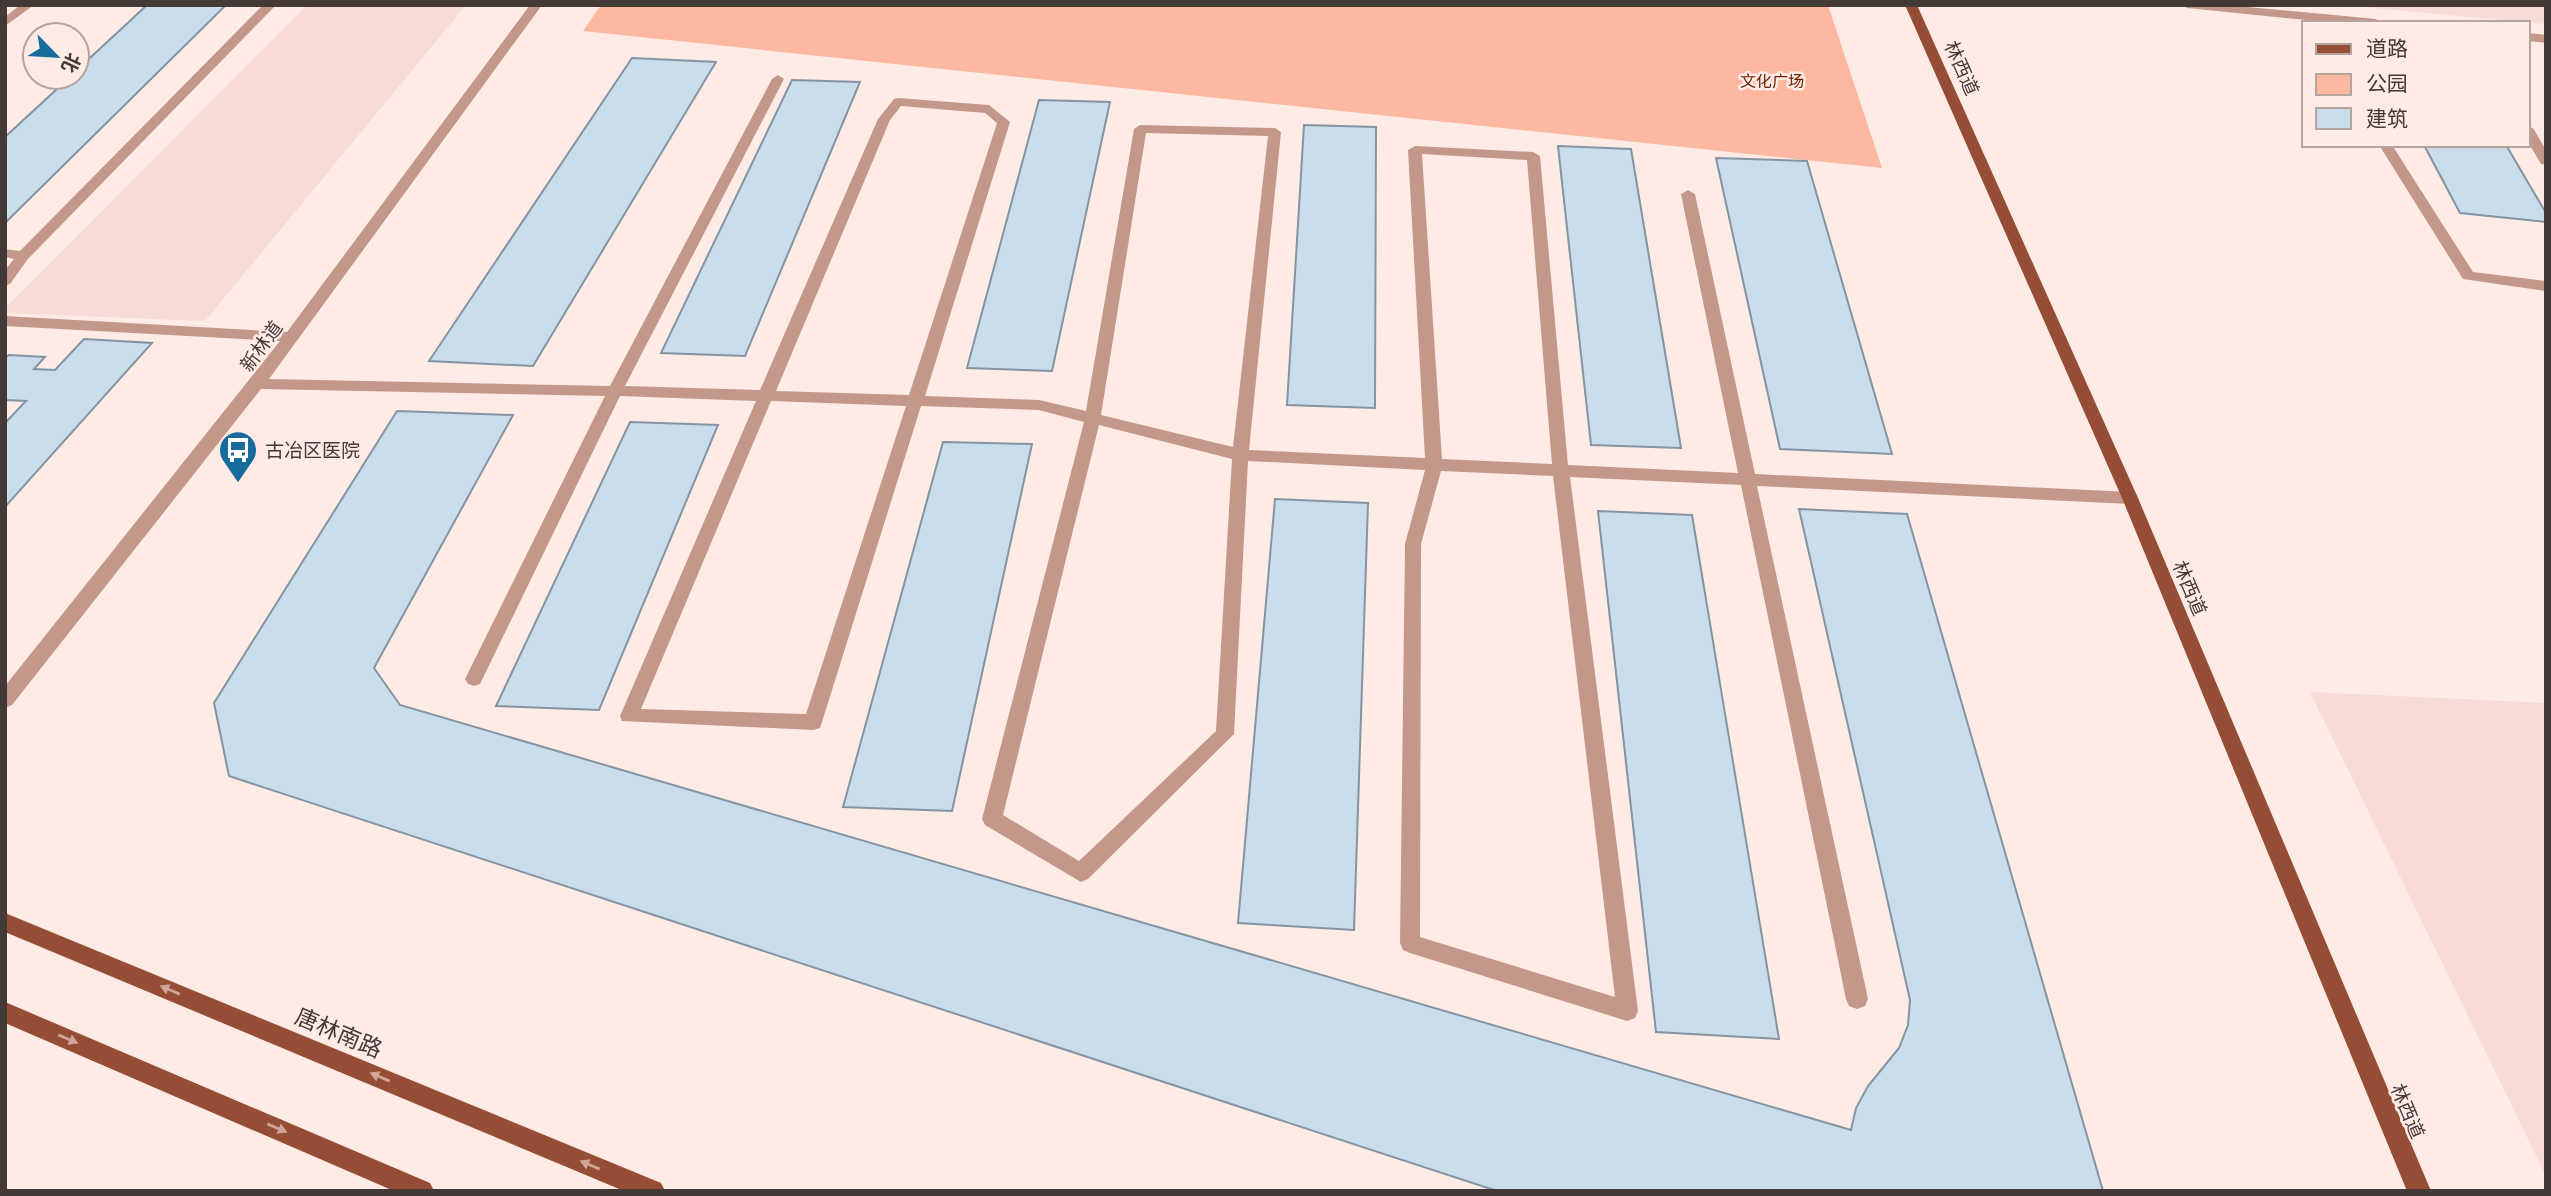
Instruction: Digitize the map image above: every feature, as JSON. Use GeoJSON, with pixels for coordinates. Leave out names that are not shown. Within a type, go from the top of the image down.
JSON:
{"type":"FeatureCollection","features":[{"type":"Feature","properties":{"kind":"main road","name":"林西道"},"geometry":{"type":"LineString","coordinates":[[1911,5],[2130,498],[2418,1191]]}},
{"type":"Feature","properties":{"kind":"main road","name":"唐林南路"},"geometry":{"type":"LineString","coordinates":[[5,922],[653,1191]]}},
{"type":"Feature","properties":{"kind":"main road"},"geometry":{"type":"LineString","coordinates":[[5,1012],[422,1191]]}},
{"type":"Feature","properties":{"kind":"street"},"geometry":{"type":"LineString","coordinates":[[5,23],[28,5]]}},
{"type":"Feature","properties":{"kind":"street"},"geometry":{"type":"LineString","coordinates":[[5,282],[23,256],[270,5]]}},
{"type":"Feature","properties":{"kind":"street","name":"新林道"},"geometry":{"type":"LineString","coordinates":[[5,700],[257,384],[536,5]]}},
{"type":"Feature","properties":{"kind":"street"},"geometry":{"type":"LineString","coordinates":[[2187,5],[2340,21]]}},
{"type":"Feature","properties":{"kind":"street"},"geometry":{"type":"LineString","coordinates":[[474,679],[615,391],[778,79]]}},
{"type":"Feature","properties":{"kind":"street"},"geometry":{"type":"LineString","coordinates":[[898,102],[989,108],[1004,122],[813,722],[629,716],[764,397],[884,119],[898,102]]}},
{"type":"Feature","properties":{"kind":"street"},"geometry":{"type":"LineString","coordinates":[[1140,129],[1275,132],[1240,454],[1225,734],[1082,873],[992,819],[1093,417],[1140,129]]}},
{"type":"Feature","properties":{"kind":"street"},"geometry":{"type":"LineString","coordinates":[[2530,134],[2546,161]]}},
{"type":"Feature","properties":{"kind":"street"},"geometry":{"type":"LineString","coordinates":[[2386,147],[2468,276],[2546,286]]}},
{"type":"Feature","properties":{"kind":"street"},"geometry":{"type":"LineString","coordinates":[[1415,150],[1533,156],[1561,472],[1627,1011],[1410,943],[1413,544],[1434,466],[1415,150]]}},
{"type":"Feature","properties":{"kind":"street"},"geometry":{"type":"LineString","coordinates":[[1688,194],[1857,999]]}},
{"type":"Feature","properties":{"kind":"street"},"geometry":{"type":"LineString","coordinates":[[5,253],[23,256]]}},
{"type":"Feature","properties":{"kind":"street"},"geometry":{"type":"LineString","coordinates":[[5,321],[291,337]]}},
{"type":"Feature","properties":{"kind":"street"},"geometry":{"type":"LineString","coordinates":[[257,384],[615,391],[1039,405],[1240,454],[1434,466],[2130,498]]}},
{"type":"Feature","properties":{"kind":"shaded area"},"geometry":{"type":"Polygon","coordinates":[[[307,5],[466,5],[205,321],[5,313],[5,308],[307,5]]]}},
{"type":"Feature","properties":{"kind":"shaded area"},"geometry":{"type":"Polygon","coordinates":[[[2341,5],[2546,5],[2546,24],[2341,5]]]}},
{"type":"Feature","properties":{"kind":"shaded area"},"geometry":{"type":"Polygon","coordinates":[[[2310,692],[2546,703],[2546,1176],[2310,692]]]}},
{"type":"Feature","properties":{"kind":"green space","name":"文化广场"},"geometry":{"type":"Polygon","coordinates":[[[601,5],[1828,5],[1882,168],[583,31],[601,5]]]}},
{"type":"Feature","properties":{"kind":"building"},"geometry":{"type":"Polygon","coordinates":[[[147,5],[226,5],[5,223],[5,137],[55,91],[91,91],[91,57],[147,5]]]}},
{"type":"Feature","properties":{"kind":"building"},"geometry":{"type":"Polygon","coordinates":[[[632,58],[716,62],[533,366],[429,361],[632,58]]]}},
{"type":"Feature","properties":{"kind":"building"},"geometry":{"type":"Polygon","coordinates":[[[792,80],[860,82],[745,356],[661,353],[792,80]]]}},
{"type":"Feature","properties":{"kind":"building"},"geometry":{"type":"Polygon","coordinates":[[[1039,100],[1110,102],[1052,371],[967,368],[1039,100]]]}},
{"type":"Feature","properties":{"kind":"building"},"geometry":{"type":"Polygon","coordinates":[[[1304,125],[1376,127],[1375,408],[1287,405],[1304,125]]]}},
{"type":"Feature","properties":{"kind":"building"},"geometry":{"type":"Polygon","coordinates":[[[1558,146],[1631,149],[1681,448],[1591,445],[1558,146]]]}},
{"type":"Feature","properties":{"kind":"building"},"geometry":{"type":"Polygon","coordinates":[[[2425,147],[2507,147],[2546,213],[2546,222],[2460,213],[2425,147]]]}},
{"type":"Feature","properties":{"kind":"building"},"geometry":{"type":"Polygon","coordinates":[[[1716,158],[1807,161],[1892,454],[1780,449],[1716,158]]]}},
{"type":"Feature","properties":{"kind":"building"},"geometry":{"type":"Polygon","coordinates":[[[84,339],[152,343],[5,507],[5,423],[26,401],[5,400],[5,358],[9,355],[45,357],[34,369],[55,370],[84,339]]]}},
{"type":"Feature","properties":{"kind":"building"},"geometry":{"type":"Polygon","coordinates":[[[397,411],[513,415],[374,668],[400,705],[1851,1130],[1856,1108],[1868,1086],[1899,1048],[1908,1025],[1910,1000],[1799,509],[1907,514],[2103,1191],[1497,1191],[229,776],[214,703],[397,411]]]}},
{"type":"Feature","properties":{"kind":"building"},"geometry":{"type":"Polygon","coordinates":[[[630,422],[718,425],[599,710],[496,706],[630,422]]]}},
{"type":"Feature","properties":{"kind":"building"},"geometry":{"type":"Polygon","coordinates":[[[943,442],[1032,444],[952,811],[843,807],[943,442]]]}},
{"type":"Feature","properties":{"kind":"building"},"geometry":{"type":"Polygon","coordinates":[[[1275,499],[1368,503],[1354,930],[1238,923],[1275,499]]]}},
{"type":"Feature","properties":{"kind":"building"},"geometry":{"type":"Polygon","coordinates":[[[1598,511],[1692,515],[1779,1039],[1656,1032],[1598,511]]]}},
{"type":"Feature","properties":{"kind":"place","name":"古冶区医院"},"geometry":{"type":"Point","coordinates":[238,484]}}]}
